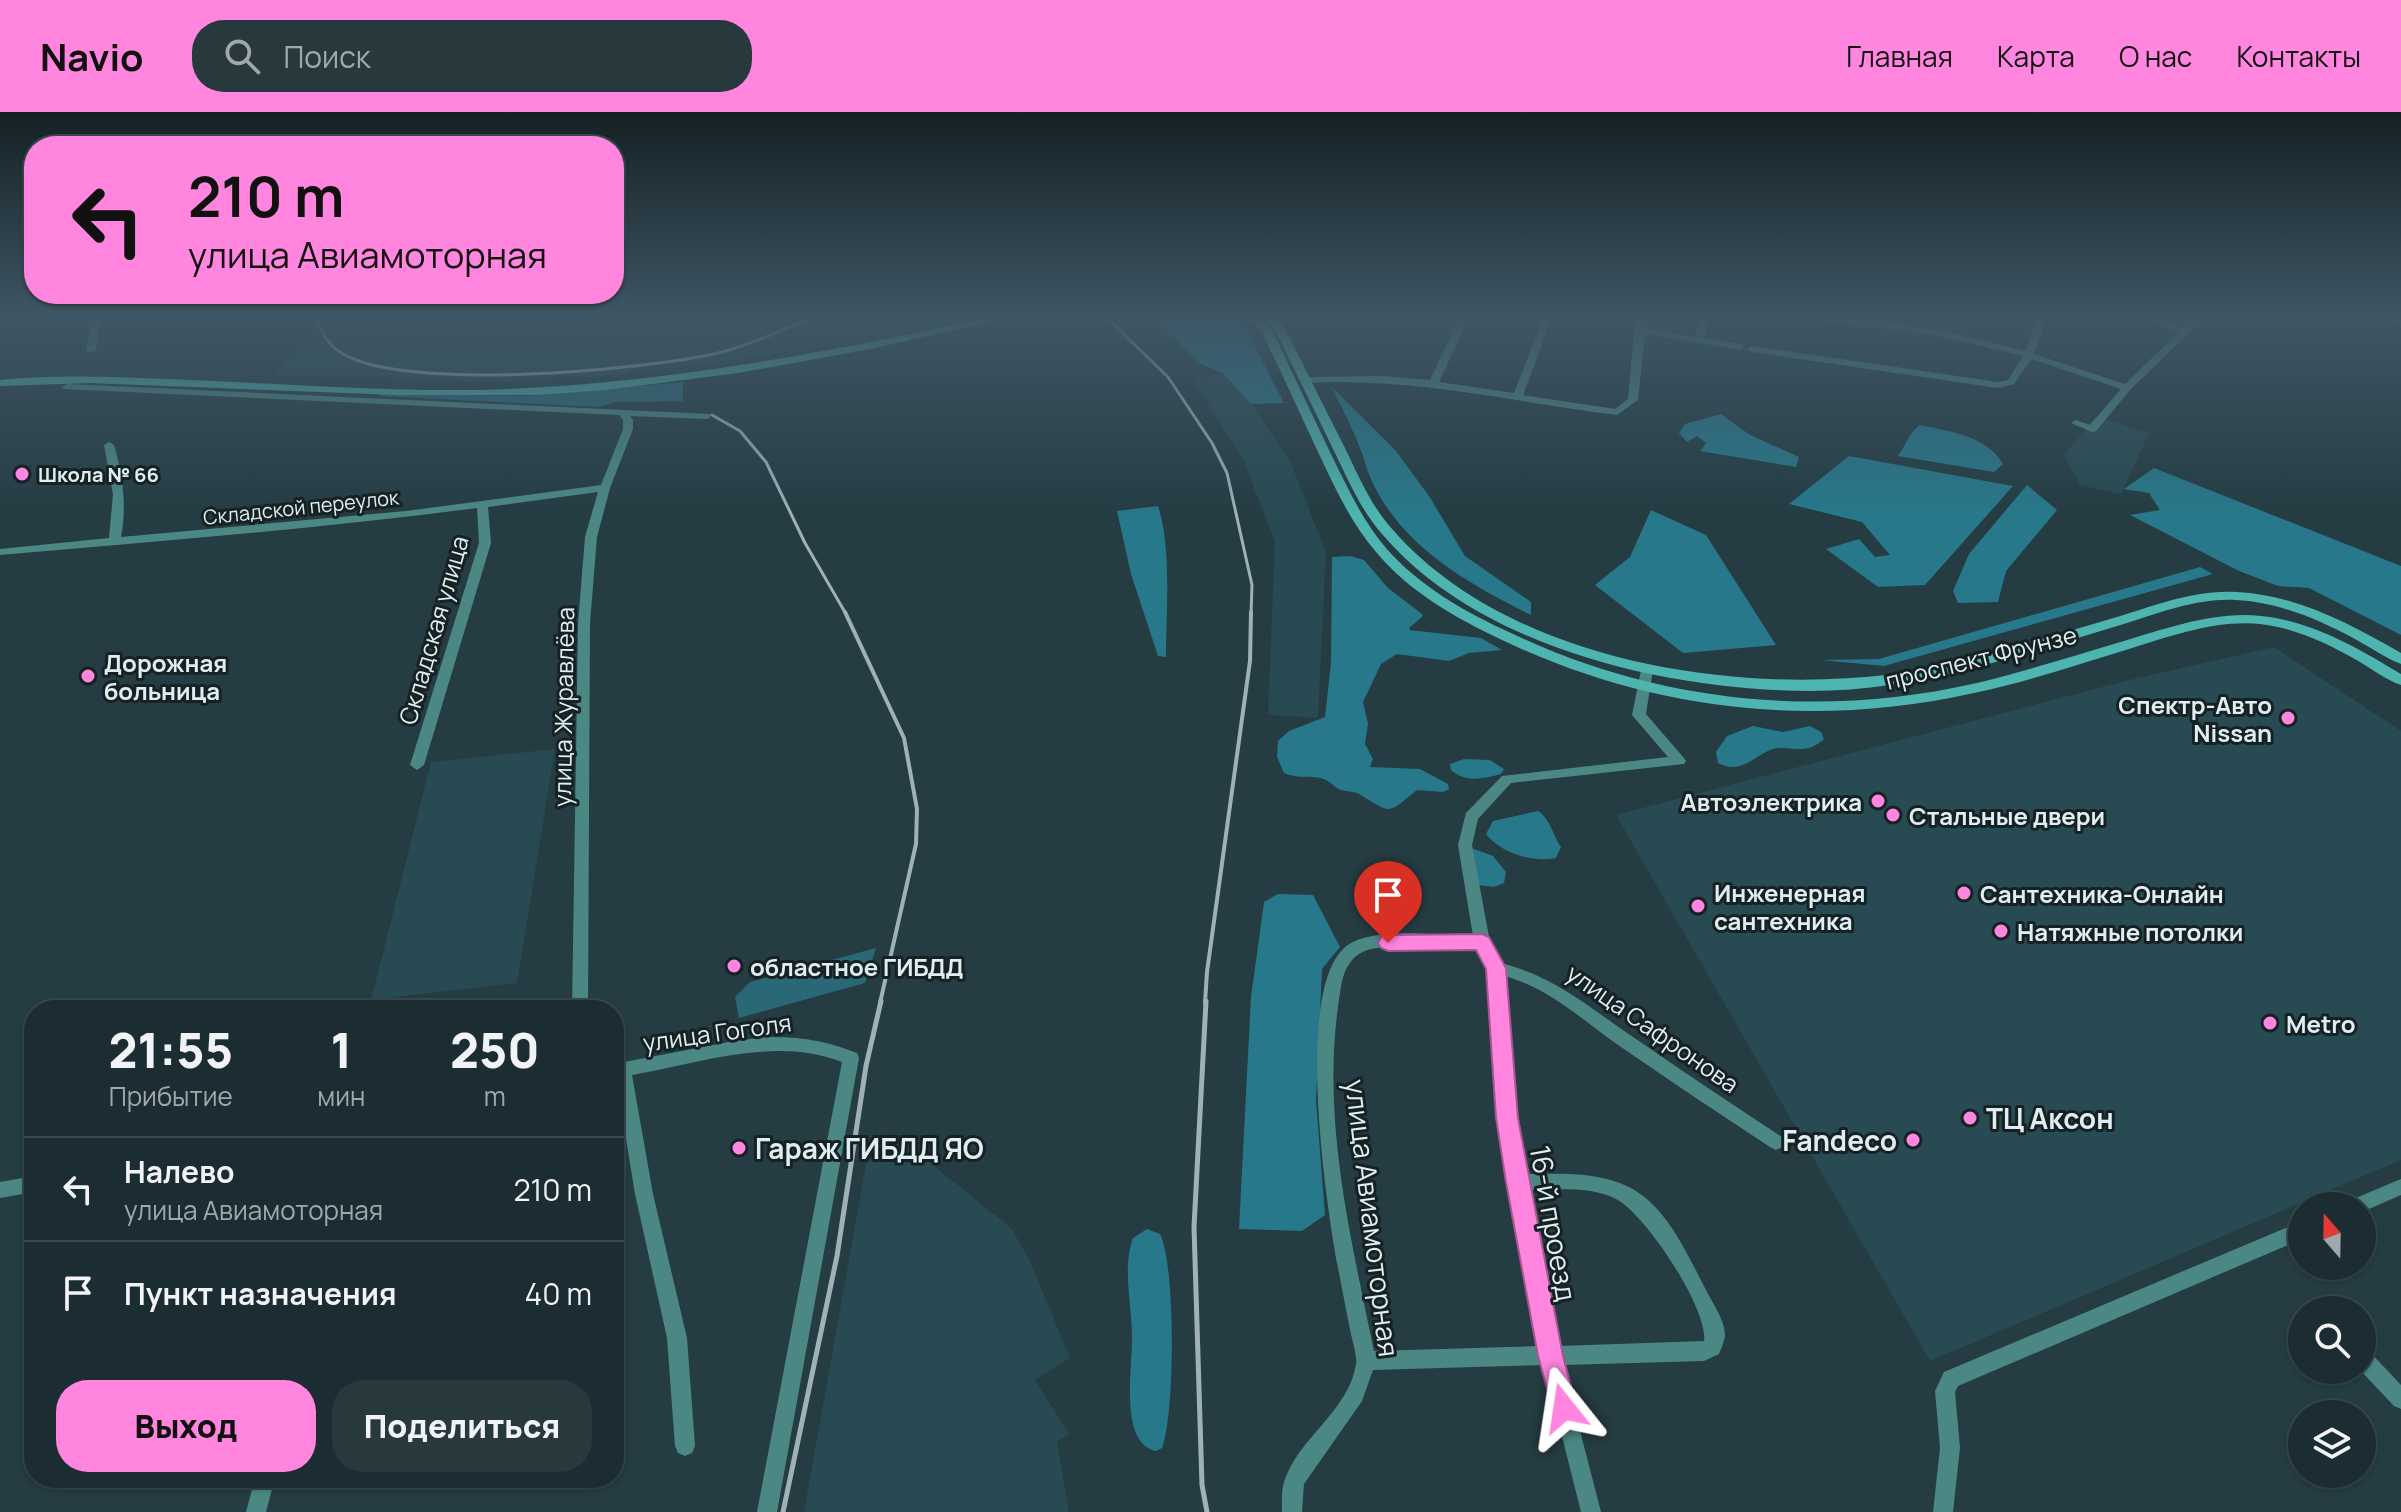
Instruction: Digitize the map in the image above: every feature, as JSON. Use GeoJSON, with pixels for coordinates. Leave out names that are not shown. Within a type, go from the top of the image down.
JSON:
{"type":"FeatureCollection","features":[{"type":"Feature","properties":{"kind":"main road"},"geometry":{"type":"LineString","coordinates":[[192,383],[366,391],[543,391],[641,383]]}},
{"type":"Feature","properties":{"kind":"main road"},"geometry":{"type":"LineString","coordinates":[[261,383],[366,391],[549,383]]}},
{"type":"Feature","properties":{"kind":"main road","name":"проспект Фрунзе"},"geometry":{"type":"LineString","coordinates":[[1292,383],[1355,516],[1382,552],[1419,586],[1457,612],[1504,637],[1558,661],[1645,689],[1748,705],[1874,707],[1980,687],[2197,624],[2242,619],[2288,626],[2324,637],[2401,680]]}},
{"type":"Feature","properties":{"kind":"main road","name":"проспект Фрунзе"},"geometry":{"type":"LineString","coordinates":[[1308,383],[1369,509],[1388,534],[1424,570],[1467,600],[1526,629],[1647,670],[1753,685],[1846,686],[1966,665],[2161,608],[2204,597],[2236,595],[2270,599],[2307,610],[2401,659]]}},
{"type":"Feature","properties":{"kind":"street"},"geometry":{"type":"LineString","coordinates":[[1424,383],[1617,412],[1633,400],[1634,383]]}},
{"type":"Feature","properties":{"kind":"street"},"geometry":{"type":"LineString","coordinates":[[1517,398],[1523,383]]}},
{"type":"Feature","properties":{"kind":"street"},"geometry":{"type":"LineString","coordinates":[[2113,383],[2127,388]]}},
{"type":"Feature","properties":{"kind":"street"},"geometry":{"type":"LineString","coordinates":[[2076,423],[2092,429],[2132,383]]}},
{"type":"Feature","properties":{"kind":"street"},"geometry":{"type":"LineString","coordinates":[[67,387],[366,391],[623,414],[706,416]]}},
{"type":"Feature","properties":{"kind":"street","name":"улица Журавлёва"},"geometry":{"type":"LineString","coordinates":[[580,1000],[584,623],[591,537],[605,488],[628,429],[628,420],[623,414]]}},
{"type":"Feature","properties":{"kind":"street"},"geometry":{"type":"LineString","coordinates":[[109,445],[117,471],[121,512],[114,543]]}},
{"type":"Feature","properties":{"kind":"street","name":"Складской переулок"},"geometry":{"type":"LineString","coordinates":[[0,552],[482,505],[605,488]]}},
{"type":"Feature","properties":{"kind":"street","name":"Складская улица"},"geometry":{"type":"LineString","coordinates":[[417,765],[485,543],[482,505]]}},
{"type":"Feature","properties":{"kind":"street"},"geometry":{"type":"LineString","coordinates":[[1645,689],[1647,670]]}},
{"type":"Feature","properties":{"kind":"street","name":"16-й проезд"},"geometry":{"type":"LineString","coordinates":[[1591,1512],[1551,1356],[1517,1182],[1507,1118],[1496,968],[1482,942],[1465,845],[1471,817],[1502,782],[1514,777],[1679,761],[1639,715],[1645,689]]}},
{"type":"Feature","properties":{"kind":"street","name":"улица Авиамоторная"},"geometry":{"type":"LineString","coordinates":[[1292,1512],[1294,1482],[1354,1398],[1363,1379],[1366,1361],[1342,1237],[1324,1097],[1335,975],[1344,957],[1360,946],[1482,942]]}},
{"type":"Feature","properties":{"kind":"street","name":"улица Сафронова"},"geometry":{"type":"LineString","coordinates":[[1496,968],[1520,973],[1563,993],[1615,1034],[1776,1142]]}},
{"type":"Feature","properties":{"kind":"street","name":"улица Гоголя"},"geometry":{"type":"LineString","coordinates":[[624,1069],[787,1043],[826,1047],[851,1058],[767,1512]]}},
{"type":"Feature","properties":{"kind":"street"},"geometry":{"type":"LineString","coordinates":[[624,1099],[677,1338],[685,1446]]}},
{"type":"Feature","properties":{"kind":"street"},"geometry":{"type":"LineString","coordinates":[[1366,1361],[1704,1351],[1712,1347],[1715,1336],[1711,1318],[1653,1217],[1605,1186],[1517,1182]]}},
{"type":"Feature","properties":{"kind":"street"},"geometry":{"type":"LineString","coordinates":[[0,1190],[24,1186]]}},
{"type":"Feature","properties":{"kind":"street"},"geometry":{"type":"LineString","coordinates":[[2376,1198],[2401,1187]]}},
{"type":"Feature","properties":{"kind":"street"},"geometry":{"type":"LineString","coordinates":[[1943,1512],[1950,1448],[1945,1391],[1951,1379],[2288,1236]]}},
{"type":"Feature","properties":{"kind":"street"},"geometry":{"type":"LineString","coordinates":[[2376,1373],[2401,1399]]}},
{"type":"Feature","properties":{"kind":"street"},"geometry":{"type":"LineString","coordinates":[[256,1512],[262,1488]]}},
{"type":"Feature","properties":{"kind":"shaded area"},"geometry":{"type":"Polygon","coordinates":[[[683,383],[683,401],[616,402],[598,407],[378,394],[529,396],[683,383]]]}},
{"type":"Feature","properties":{"kind":"shaded area"},"geometry":{"type":"Polygon","coordinates":[[[1195,383],[1233,383],[1252,404],[1290,461],[1326,552],[1318,718],[1268,715],[1275,542],[1243,459],[1195,383]]]}},
{"type":"Feature","properties":{"kind":"shaded area"},"geometry":{"type":"Polygon","coordinates":[[[1232,383],[1274,383],[1284,403],[1251,404],[1232,383]]]}},
{"type":"Feature","properties":{"kind":"shaded area"},"geometry":{"type":"Polygon","coordinates":[[[1331,386],[1396,451],[1429,496],[1465,556],[1531,602],[1531,615],[1483,590],[1438,560],[1399,523],[1370,477],[1354,432],[1331,386]]]}},
{"type":"Feature","properties":{"kind":"shaded area"},"geometry":{"type":"Polygon","coordinates":[[[1721,414],[1750,435],[1799,457],[1796,467],[1700,451],[1706,443],[1697,436],[1687,442],[1679,433],[1685,424],[1721,414]]]}},
{"type":"Feature","properties":{"kind":"shaded area"},"geometry":{"type":"Polygon","coordinates":[[[2096,416],[2149,433],[2121,494],[2080,485],[2064,455],[2096,416]]]}},
{"type":"Feature","properties":{"kind":"shaded area"},"geometry":{"type":"Polygon","coordinates":[[[1920,425],[1977,441],[1996,454],[2003,464],[1994,472],[1898,456],[1920,425]]]}},
{"type":"Feature","properties":{"kind":"shaded area"},"geometry":{"type":"Polygon","coordinates":[[[1849,456],[2013,486],[1925,585],[1878,587],[1826,549],[1859,539],[1875,557],[1890,555],[1862,522],[1789,504],[1849,456]]]}},
{"type":"Feature","properties":{"kind":"shaded area"},"geometry":{"type":"Polygon","coordinates":[[[2154,468],[2401,566],[2401,635],[2309,588],[2278,586],[2239,571],[2130,515],[2160,510],[2149,493],[2124,489],[2154,468]]]}},
{"type":"Feature","properties":{"kind":"shaded area"},"geometry":{"type":"Polygon","coordinates":[[[2027,485],[2057,510],[2006,571],[1998,602],[1958,603],[1953,591],[1969,554],[2027,485]]]}},
{"type":"Feature","properties":{"kind":"shaded area"},"geometry":{"type":"Polygon","coordinates":[[[1158,506],[1167,561],[1166,657],[1158,656],[1131,574],[1117,511],[1158,506]]]}},
{"type":"Feature","properties":{"kind":"shaded area"},"geometry":{"type":"Polygon","coordinates":[[[1651,510],[1706,535],[1776,645],[1683,653],[1595,585],[1630,557],[1651,510]]]}},
{"type":"Feature","properties":{"kind":"shaded area"},"geometry":{"type":"Polygon","coordinates":[[[1350,556],[1364,560],[1388,588],[1422,614],[1410,630],[1481,638],[1502,650],[1469,653],[1449,661],[1397,654],[1381,664],[1363,702],[1368,724],[1365,744],[1373,759],[1370,767],[1420,769],[1448,784],[1449,789],[1443,792],[1417,790],[1389,809],[1357,793],[1339,789],[1321,778],[1284,773],[1277,757],[1278,741],[1289,731],[1325,717],[1331,663],[1332,557],[1350,556]]]}},
{"type":"Feature","properties":{"kind":"shaded area"},"geometry":{"type":"Polygon","coordinates":[[[2200,567],[2213,574],[1884,666],[1821,660],[1879,659],[2200,567]]]}},
{"type":"Feature","properties":{"kind":"shaded area"},"geometry":{"type":"Polygon","coordinates":[[[2274,647],[2401,731],[2401,1160],[2326,1192],[2288,1192],[2288,1208],[1930,1361],[1616,815],[2129,680],[2274,647]]]}},
{"type":"Feature","properties":{"kind":"shaded area"},"geometry":{"type":"Polygon","coordinates":[[[1753,726],[1783,732],[1810,726],[1821,732],[1824,739],[1810,748],[1770,750],[1740,766],[1718,763],[1716,752],[1727,736],[1753,726]]]}},
{"type":"Feature","properties":{"kind":"shaded area"},"geometry":{"type":"Polygon","coordinates":[[[555,749],[517,983],[371,1000],[431,762],[555,749]]]}},
{"type":"Feature","properties":{"kind":"shaded area"},"geometry":{"type":"Polygon","coordinates":[[[1464,759],[1490,760],[1504,769],[1501,774],[1488,777],[1463,777],[1451,770],[1450,764],[1464,759]]]}},
{"type":"Feature","properties":{"kind":"shaded area"},"geometry":{"type":"Polygon","coordinates":[[[1538,811],[1561,847],[1556,858],[1537,859],[1518,855],[1492,841],[1486,834],[1493,821],[1538,811]]]}},
{"type":"Feature","properties":{"kind":"shaded area"},"geometry":{"type":"Polygon","coordinates":[[[1471,850],[1493,856],[1506,872],[1504,883],[1494,887],[1478,885],[1471,850]]]}},
{"type":"Feature","properties":{"kind":"shaded area"},"geometry":{"type":"Polygon","coordinates":[[[1278,894],[1313,895],[1340,947],[1322,969],[1316,1100],[1325,1215],[1302,1231],[1239,1229],[1251,997],[1264,902],[1278,894]]]}},
{"type":"Feature","properties":{"kind":"shaded area"},"geometry":{"type":"Polygon","coordinates":[[[876,948],[865,983],[739,1018],[735,997],[750,982],[876,948]]]}},
{"type":"Feature","properties":{"kind":"shaded area"},"geometry":{"type":"Polygon","coordinates":[[[898,1137],[1011,1228],[1029,1259],[1070,1358],[1035,1380],[1069,1434],[1057,1442],[1069,1512],[804,1512],[866,1164],[898,1137]]]}},
{"type":"Feature","properties":{"kind":"shaded area"},"geometry":{"type":"Polygon","coordinates":[[[1147,1229],[1160,1234],[1169,1276],[1171,1307],[1169,1405],[1162,1448],[1156,1451],[1144,1445],[1136,1434],[1130,1401],[1132,1337],[1128,1262],[1133,1238],[1147,1229]]]}},
{"type":"Feature","properties":{"kind":"railway"},"geometry":{"type":"LineString","coordinates":[[1172,383],[1212,443],[1227,473],[1252,585],[1251,614]]}},
{"type":"Feature","properties":{"kind":"railway"},"geometry":{"type":"LineString","coordinates":[[712,415],[740,431],[766,462],[805,543],[846,613]]}},
{"type":"Feature","properties":{"kind":"railway"},"geometry":{"type":"LineString","coordinates":[[1205,1003],[1250,661],[1251,612]]}},
{"type":"Feature","properties":{"kind":"railway"},"geometry":{"type":"LineString","coordinates":[[846,613],[904,738],[917,809],[916,844],[880,1003]]}},
{"type":"Feature","properties":{"kind":"railway"},"geometry":{"type":"LineString","coordinates":[[783,1512],[837,1256],[866,1066],[881,1001]]}},
{"type":"Feature","properties":{"kind":"railway"},"geometry":{"type":"LineString","coordinates":[[1206,1001],[1194,1227],[1202,1485],[1207,1512]]}},
{"type":"Feature","properties":{"kind":"place","name":"Школа № 66"},"geometry":{"type":"Point","coordinates":[22,474]}},
{"type":"Feature","properties":{"kind":"place","name":"Дорожная больница"},"geometry":{"type":"Point","coordinates":[88,676]}},
{"type":"Feature","properties":{"kind":"place","name":"Спектр-Авто Nissan"},"geometry":{"type":"Point","coordinates":[2288,718]}},
{"type":"Feature","properties":{"kind":"place","name":"Автоэлектрика"},"geometry":{"type":"Point","coordinates":[1878,801]}},
{"type":"Feature","properties":{"kind":"place","name":"Стальные двери"},"geometry":{"type":"Point","coordinates":[1893,815]}},
{"type":"Feature","properties":{"kind":"place","name":"Сантехника-Онлайн"},"geometry":{"type":"Point","coordinates":[1964,893]}},
{"type":"Feature","properties":{"kind":"place","name":"Инженерная сантехника"},"geometry":{"type":"Point","coordinates":[1698,906]}},
{"type":"Feature","properties":{"kind":"place","name":"Натяжные потолки"},"geometry":{"type":"Point","coordinates":[2001,931]}},
{"type":"Feature","properties":{"kind":"place","name":"областное ГИБДД"},"geometry":{"type":"Point","coordinates":[734,966]}},
{"type":"Feature","properties":{"kind":"place","name":"Metro"},"geometry":{"type":"Point","coordinates":[2270,1023]}},
{"type":"Feature","properties":{"kind":"place","name":"ТЦ Аксон"},"geometry":{"type":"Point","coordinates":[1970,1118]}},
{"type":"Feature","properties":{"kind":"place","name":"Fandeco"},"geometry":{"type":"Point","coordinates":[1913,1140]}},
{"type":"Feature","properties":{"kind":"place","name":"Гараж ГИБДД ЯО"},"geometry":{"type":"Point","coordinates":[739,1148]}},
{"type":"Feature","properties":{"kind":"route"},"geometry":{"type":"LineString","coordinates":[[1388,943],[1482,942],[1496,968],[1507,1118],[1551,1356],[1564,1408]]}}]}
